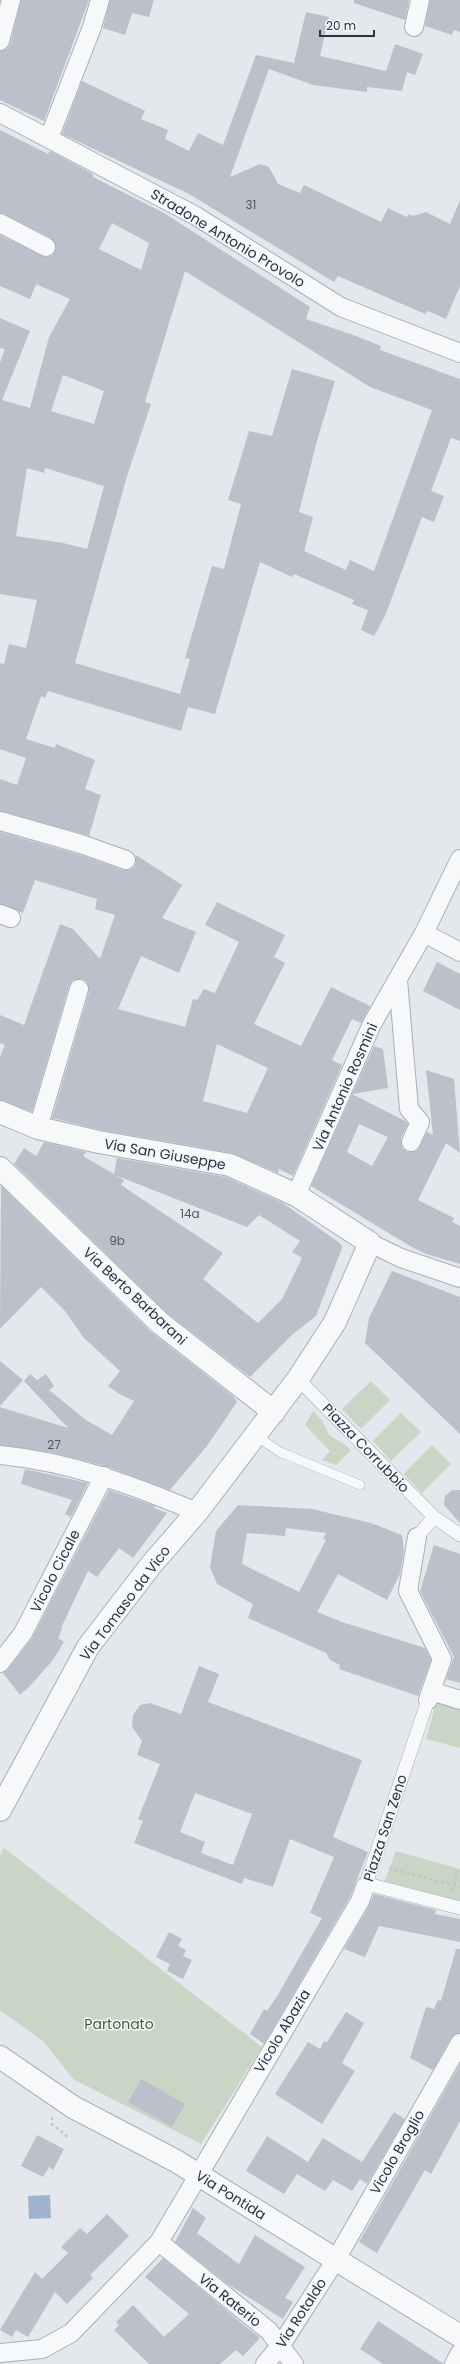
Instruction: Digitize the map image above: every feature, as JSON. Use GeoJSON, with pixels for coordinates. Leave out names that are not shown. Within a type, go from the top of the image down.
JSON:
{"type":"FeatureCollection","features":[{"type":"Feature","properties":{"kind":"street"},"geometry":{"type":"LineString","coordinates":[[0,42],[11,0]]}},
{"type":"Feature","properties":{"kind":"street"},"geometry":{"type":"LineString","coordinates":[[49,138],[92,27],[100,0]]}},
{"type":"Feature","properties":{"kind":"street"},"geometry":{"type":"LineString","coordinates":[[414,27],[420,0]]}},
{"type":"Feature","properties":{"kind":"street","name":"Stradone Antonio Provolo"},"geometry":{"type":"LineString","coordinates":[[0,114],[49,138],[196,216],[341,307],[460,353]]}},
{"type":"Feature","properties":{"kind":"street"},"geometry":{"type":"LineString","coordinates":[[0,223],[46,247]]}},
{"type":"Feature","properties":{"kind":"street"},"geometry":{"type":"LineString","coordinates":[[0,822],[81,844],[126,860]]}},
{"type":"Feature","properties":{"kind":"street","name":"Via Antonio Rosmini"},"geometry":{"type":"LineString","coordinates":[[296,1195],[372,1024],[424,933],[460,859]]}},
{"type":"Feature","properties":{"kind":"street"},"geometry":{"type":"LineString","coordinates":[[424,933],[460,952]]}},
{"type":"Feature","properties":{"kind":"street","name":"Via Antonio Rosmini"},"geometry":{"type":"LineString","coordinates":[[398,980],[409,1109],[420,1122],[411,1142]]}},
{"type":"Feature","properties":{"kind":"street"},"geometry":{"type":"LineString","coordinates":[[38,1128],[79,988]]}},
{"type":"Feature","properties":{"kind":"street","name":"Via San Giuseppe"},"geometry":{"type":"LineString","coordinates":[[0,1112],[38,1128],[99,1142],[230,1165],[296,1195],[370,1243]]}},
{"type":"Feature","properties":{"kind":"street","name":"Via Berto Barbarani"},"geometry":{"type":"LineString","coordinates":[[2,1169],[160,1322],[274,1412]]}},
{"type":"Feature","properties":{"kind":"street"},"geometry":{"type":"LineString","coordinates":[[274,1412],[298,1379],[335,1322],[370,1243],[401,1258],[460,1278]]}},
{"type":"Feature","properties":{"kind":"street","name":"Piazza Corrubbio"},"geometry":{"type":"LineString","coordinates":[[298,1379],[434,1517],[460,1535]]}},
{"type":"Feature","properties":{"kind":"street","name":"Via Tomaso da Vico"},"geometry":{"type":"LineString","coordinates":[[0,1810],[88,1647],[151,1565],[197,1512],[274,1412]]}},
{"type":"Feature","properties":{"kind":"street"},"geometry":{"type":"LineString","coordinates":[[0,1455],[59,1463],[104,1476],[197,1512]]}},
{"type":"Feature","properties":{"kind":"street","name":"Vicolo Cicale"},"geometry":{"type":"LineString","coordinates":[[0,1663],[23,1633],[104,1476]]}},
{"type":"Feature","properties":{"kind":"street"},"geometry":{"type":"LineString","coordinates":[[434,1517],[417,1537],[408,1591],[442,1659],[429,1696],[460,1700]]}},
{"type":"Feature","properties":{"kind":"street","name":"Piazza San Zeno"},"geometry":{"type":"LineString","coordinates":[[365,1887],[429,1696]]}},
{"type":"Feature","properties":{"kind":"street","name":"Piazza San Zeno"},"geometry":{"type":"LineString","coordinates":[[365,1887],[370,1885],[454,1906]]}},
{"type":"Feature","properties":{"kind":"street","name":"Vicolo Abazia"},"geometry":{"type":"LineString","coordinates":[[0,2353],[42,2349],[71,2333],[159,2242],[197,2175],[356,1908],[365,1887]]}},
{"type":"Feature","properties":{"kind":"street","name":"Vicolo Broglio"},"geometry":{"type":"LineString","coordinates":[[335,2261],[460,2043]]}},
{"type":"Feature","properties":{"kind":"street","name":"Via Pontida"},"geometry":{"type":"LineString","coordinates":[[4,2065],[73,2107],[197,2175],[335,2261],[460,2336]]}},
{"type":"Feature","properties":{"kind":"street","name":"Via Raterio"},"geometry":{"type":"LineString","coordinates":[[159,2242],[269,2331],[294,2364]]}},
{"type":"Feature","properties":{"kind":"street","name":"Via Rotaldo"},"geometry":{"type":"LineString","coordinates":[[265,2364],[281,2345],[335,2261]]}},
{"type":"Feature","properties":{"kind":"street"},"geometry":{"type":"LineString","coordinates":[[454,2364],[460,2353]]}},
{"type":"Feature","properties":{"kind":"lane"},"geometry":{"type":"LineString","coordinates":[[256,1436],[280,1452],[360,1485]]}},
{"type":"Feature","properties":{"kind":"path"},"geometry":{"type":"LineString","coordinates":[[389,1868],[460,1887]]}},
{"type":"Feature","properties":{"kind":"path"},"geometry":{"type":"LineString","coordinates":[[454,1906],[454,1886],[459,1869]]}},
{"type":"Feature","properties":{"kind":"path"},"geometry":{"type":"LineString","coordinates":[[52,2117],[52,2124],[68,2137]]}},
{"type":"Feature","properties":{"kind":"green space"},"geometry":{"type":"Polygon","coordinates":[[[371,1381],[390,1400],[361,1429],[342,1409],[371,1381]]]}},
{"type":"Feature","properties":{"kind":"green space"},"geometry":{"type":"Polygon","coordinates":[[[313,1411],[322,1420],[329,1435],[351,1450],[336,1465],[322,1460],[330,1451],[305,1425],[313,1411]]]}},
{"type":"Feature","properties":{"kind":"green space"},"geometry":{"type":"Polygon","coordinates":[[[401,1413],[421,1432],[391,1461],[373,1441],[401,1413]]]}},
{"type":"Feature","properties":{"kind":"green space"},"geometry":{"type":"Polygon","coordinates":[[[432,1445],[451,1464],[422,1493],[404,1474],[432,1445]]]}},
{"type":"Feature","properties":{"kind":"green space"},"geometry":{"type":"Polygon","coordinates":[[[436,1703],[460,1709],[460,1748],[426,1739],[436,1703]]]}},
{"type":"Feature","properties":{"kind":"green space","name":"Partonato"},"geometry":{"type":"Polygon","coordinates":[[[4,1848],[262,2047],[201,2144],[73,2079],[44,2042],[0,2010],[0,1855],[4,1848]]]}},
{"type":"Feature","properties":{"kind":"green space"},"geometry":{"type":"Polygon","coordinates":[[[396,1851],[460,1869],[460,1905],[383,1885],[396,1851]]]}},
{"type":"Feature","properties":{"kind":"water"},"geometry":{"type":"Polygon","coordinates":[[[50,2195],[51,2218],[29,2219],[28,2196],[50,2195]]]}},
{"type":"Feature","properties":{"kind":"building"},"geometry":{"type":"Polygon","coordinates":[[[21,0],[89,0],[44,121],[0,100],[0,51],[7,49],[10,44],[21,0]]]}},
{"type":"Feature","properties":{"kind":"building"},"geometry":{"type":"Polygon","coordinates":[[[110,0],[154,0],[149,17],[132,13],[125,35],[103,28],[110,0]]]}},
{"type":"Feature","properties":{"kind":"building"},"geometry":{"type":"Polygon","coordinates":[[[354,0],[409,0],[405,20],[354,3],[354,0]]]}},
{"type":"Feature","properties":{"kind":"building"},"geometry":{"type":"Polygon","coordinates":[[[430,0],[460,0],[460,32],[454,30],[452,35],[425,26],[430,0]]]}},
{"type":"Feature","properties":{"kind":"building"},"geometry":{"type":"Polygon","coordinates":[[[306,12],[329,17],[320,56],[386,71],[395,44],[423,54],[415,75],[407,72],[402,91],[367,87],[367,92],[313,85],[269,69],[230,177],[260,164],[269,167],[278,184],[300,193],[304,185],[381,222],[388,208],[407,217],[409,214],[413,216],[426,212],[450,224],[460,200],[460,286],[446,319],[428,311],[425,314],[338,276],[334,282],[189,194],[62,134],[82,81],[145,111],[141,119],[168,130],[165,139],[189,151],[198,133],[223,145],[256,55],[294,63],[306,12]]]}},
{"type":"Feature","properties":{"kind":"building"},"geometry":{"type":"Polygon","coordinates":[[[0,130],[48,154],[50,151],[93,174],[93,177],[164,213],[310,307],[306,319],[356,336],[381,346],[380,350],[460,379],[460,441],[451,438],[431,491],[444,496],[434,522],[422,517],[385,616],[374,636],[361,630],[368,610],[352,604],[354,600],[294,574],[292,577],[260,562],[215,714],[188,707],[181,731],[48,691],[45,698],[41,696],[26,739],[55,748],[56,744],[95,760],[85,789],[101,795],[89,836],[0,811],[0,779],[17,785],[26,758],[0,749],[0,663],[4,664],[9,644],[26,648],[37,600],[0,594],[0,363],[5,349],[0,348],[0,318],[30,331],[2,400],[30,408],[49,337],[70,299],[36,284],[30,299],[0,286],[0,235],[46,257],[52,256],[56,247],[51,238],[0,213],[0,130]],[[112,223],[99,249],[141,270],[149,243],[112,223]],[[185,271],[145,402],[151,404],[127,476],[75,663],[180,694],[190,659],[185,658],[212,566],[224,569],[241,504],[228,500],[249,431],[272,436],[292,369],[335,381],[317,441],[299,512],[313,517],[304,551],[346,570],[350,560],[374,571],[432,410],[370,387],[185,271]],[[63,375],[51,411],[94,424],[104,391],[63,375]],[[27,468],[16,536],[63,543],[87,549],[104,486],[45,468],[44,473],[27,468]]]}},
{"type":"Feature","properties":{"kind":"building"},"geometry":{"type":"Polygon","coordinates":[[[0,832],[78,854],[123,870],[133,868],[136,863],[136,855],[182,885],[162,918],[196,932],[179,973],[141,956],[118,1009],[185,1027],[193,999],[197,1000],[204,989],[215,993],[239,942],[205,925],[217,902],[285,935],[274,957],[285,963],[254,1024],[301,1046],[331,987],[370,1006],[361,1023],[352,1019],[332,1060],[342,1065],[293,1176],[279,1169],[278,1173],[232,1153],[101,1130],[52,1118],[89,992],[87,982],[82,979],[72,981],[69,986],[32,1112],[0,1100],[0,1057],[5,1045],[0,1043],[0,1015],[24,1025],[60,924],[73,929],[100,959],[115,915],[95,909],[97,899],[35,880],[23,913],[0,904],[0,832]],[[217,1044],[203,1101],[247,1113],[268,1068],[217,1044]]]}},
{"type":"Feature","properties":{"kind":"building"},"geometry":{"type":"Polygon","coordinates":[[[437,962],[460,974],[460,1010],[423,991],[437,962]]]}},
{"type":"Feature","properties":{"kind":"building"},"geometry":{"type":"Polygon","coordinates":[[[374,1046],[383,1049],[388,1088],[352,1094],[374,1046]]]}},
{"type":"Feature","properties":{"kind":"building"},"geometry":{"type":"Polygon","coordinates":[[[426,1070],[454,1079],[460,1153],[446,1143],[418,1200],[454,1218],[452,1222],[460,1226],[460,1264],[426,1254],[410,1246],[311,1186],[352,1094],[405,1121],[408,1124],[401,1138],[402,1148],[407,1152],[417,1150],[427,1132],[433,1135],[426,1070]],[[359,1124],[347,1152],[372,1166],[388,1137],[359,1124]]]}},
{"type":"Feature","properties":{"kind":"building"},"geometry":{"type":"Polygon","coordinates":[[[44,1142],[86,1152],[83,1156],[114,1174],[117,1158],[226,1177],[283,1203],[341,1244],[342,1248],[316,1316],[293,1334],[250,1377],[168,1314],[14,1164],[24,1148],[36,1156],[44,1142]],[[115,1175],[124,1180],[121,1185],[223,1253],[203,1279],[258,1323],[282,1299],[302,1258],[292,1252],[300,1241],[259,1215],[247,1227],[115,1175]]]}},
{"type":"Feature","properties":{"kind":"building"},"geometry":{"type":"Polygon","coordinates":[[[1,1186],[151,1332],[233,1396],[237,1402],[207,1446],[170,1490],[108,1467],[54,1453],[0,1445],[0,1407],[68,1428],[24,1381],[30,1374],[37,1380],[46,1374],[54,1386],[49,1390],[86,1420],[112,1435],[134,1401],[119,1394],[108,1386],[120,1371],[84,1338],[65,1311],[41,1287],[0,1329],[1,1186]]]}},
{"type":"Feature","properties":{"kind":"building"},"geometry":{"type":"Polygon","coordinates":[[[392,1271],[460,1297],[460,1434],[365,1343],[369,1318],[392,1271]]]}},
{"type":"Feature","properties":{"kind":"building"},"geometry":{"type":"Polygon","coordinates":[[[0,1361],[23,1380],[0,1406],[0,1361]]]}},
{"type":"Feature","properties":{"kind":"building"},"geometry":{"type":"Polygon","coordinates":[[[25,1469],[88,1483],[71,1517],[65,1514],[72,1500],[21,1484],[25,1469]]]}},
{"type":"Feature","properties":{"kind":"building"},"geometry":{"type":"Polygon","coordinates":[[[109,1490],[155,1506],[154,1508],[167,1513],[133,1558],[119,1548],[97,1577],[88,1571],[61,1628],[62,1629],[58,1638],[64,1642],[53,1660],[20,1695],[3,1673],[8,1669],[32,1638],[109,1490]]]}},
{"type":"Feature","properties":{"kind":"building"},"geometry":{"type":"Polygon","coordinates":[[[452,1490],[460,1490],[460,1523],[444,1505],[445,1496],[452,1490]]]}},
{"type":"Feature","properties":{"kind":"building"},"geometry":{"type":"Polygon","coordinates":[[[238,1505],[312,1509],[371,1523],[402,1535],[404,1551],[400,1574],[387,1600],[338,1574],[317,1612],[342,1622],[425,1648],[431,1660],[418,1696],[339,1669],[340,1665],[330,1660],[326,1653],[248,1618],[253,1604],[217,1584],[210,1567],[216,1531],[238,1505]],[[286,1528],[285,1536],[247,1533],[242,1564],[299,1592],[326,1540],[323,1539],[326,1533],[286,1528]]]}},
{"type":"Feature","properties":{"kind":"building"},"geometry":{"type":"Polygon","coordinates":[[[434,1545],[460,1554],[460,1683],[446,1679],[454,1657],[420,1591],[434,1545]]]}},
{"type":"Feature","properties":{"kind":"building"},"geometry":{"type":"Polygon","coordinates":[[[199,1666],[219,1674],[208,1702],[362,1760],[333,1837],[368,1852],[350,1897],[264,2044],[250,2034],[264,2009],[267,2011],[276,1998],[322,1918],[310,1913],[334,1857],[290,1839],[273,1887],[244,1878],[242,1884],[134,1843],[143,1821],[138,1819],[160,1764],[137,1755],[142,1741],[132,1727],[133,1715],[140,1705],[150,1703],[181,1714],[199,1666]],[[195,1793],[180,1832],[205,1842],[201,1853],[233,1865],[252,1814],[195,1793]]]}},
{"type":"Feature","properties":{"kind":"building"},"geometry":{"type":"Polygon","coordinates":[[[374,1894],[436,1910],[435,1914],[460,1919],[460,1942],[379,1926],[365,1957],[344,1949],[369,1906],[374,1894]]]}},
{"type":"Feature","properties":{"kind":"building"},"geometry":{"type":"Polygon","coordinates":[[[169,1932],[182,1939],[178,1946],[186,1950],[183,1956],[192,1960],[183,1979],[167,1971],[170,1964],[156,1957],[169,1932]]]}},
{"type":"Feature","properties":{"kind":"building"},"geometry":{"type":"Polygon","coordinates":[[[456,1949],[460,1949],[460,2033],[451,2038],[433,2070],[410,2058],[426,2007],[434,2009],[438,2000],[441,2001],[456,1949]]]}},
{"type":"Feature","properties":{"kind":"building"},"geometry":{"type":"Polygon","coordinates":[[[346,2012],[364,2023],[342,2063],[355,2071],[322,2124],[275,2094],[308,2042],[320,2049],[324,2041],[327,2042],[346,2012]]]}},
{"type":"Feature","properties":{"kind":"building"},"geometry":{"type":"Polygon","coordinates":[[[460,2064],[460,2121],[431,2174],[425,2170],[377,2253],[359,2242],[460,2064]]]}},
{"type":"Feature","properties":{"kind":"building"},"geometry":{"type":"Polygon","coordinates":[[[141,2079],[185,2104],[172,2127],[128,2102],[141,2079]]]}},
{"type":"Feature","properties":{"kind":"building"},"geometry":{"type":"Polygon","coordinates":[[[394,2112],[405,2119],[367,2184],[360,2179],[352,2191],[333,2180],[325,2191],[297,2174],[284,2194],[246,2171],[267,2136],[308,2162],[323,2138],[362,2162],[394,2112]]]}},
{"type":"Feature","properties":{"kind":"building"},"geometry":{"type":"Polygon","coordinates":[[[37,2135],[64,2149],[53,2170],[49,2167],[43,2177],[21,2166],[37,2135]]]}},
{"type":"Feature","properties":{"kind":"building"},"geometry":{"type":"Polygon","coordinates":[[[193,2208],[206,2218],[197,2233],[239,2264],[255,2235],[305,2267],[285,2298],[293,2302],[283,2319],[226,2283],[175,2242],[193,2208]]]}},
{"type":"Feature","properties":{"kind":"building"},"geometry":{"type":"Polygon","coordinates":[[[107,2214],[129,2236],[90,2275],[93,2278],[67,2304],[55,2292],[28,2337],[16,2330],[12,2337],[0,2330],[35,2272],[42,2279],[68,2253],[61,2247],[80,2228],[87,2234],[107,2214]]]}},
{"type":"Feature","properties":{"kind":"building"},"geometry":{"type":"Polygon","coordinates":[[[163,2258],[260,2338],[243,2356],[236,2350],[220,2364],[149,2364],[114,2330],[119,2325],[116,2322],[133,2305],[164,2337],[189,2314],[145,2277],[163,2258]]]}},
{"type":"Feature","properties":{"kind":"building"},"geometry":{"type":"Polygon","coordinates":[[[378,2321],[444,2364],[383,2364],[360,2349],[378,2321]]]}}]}
